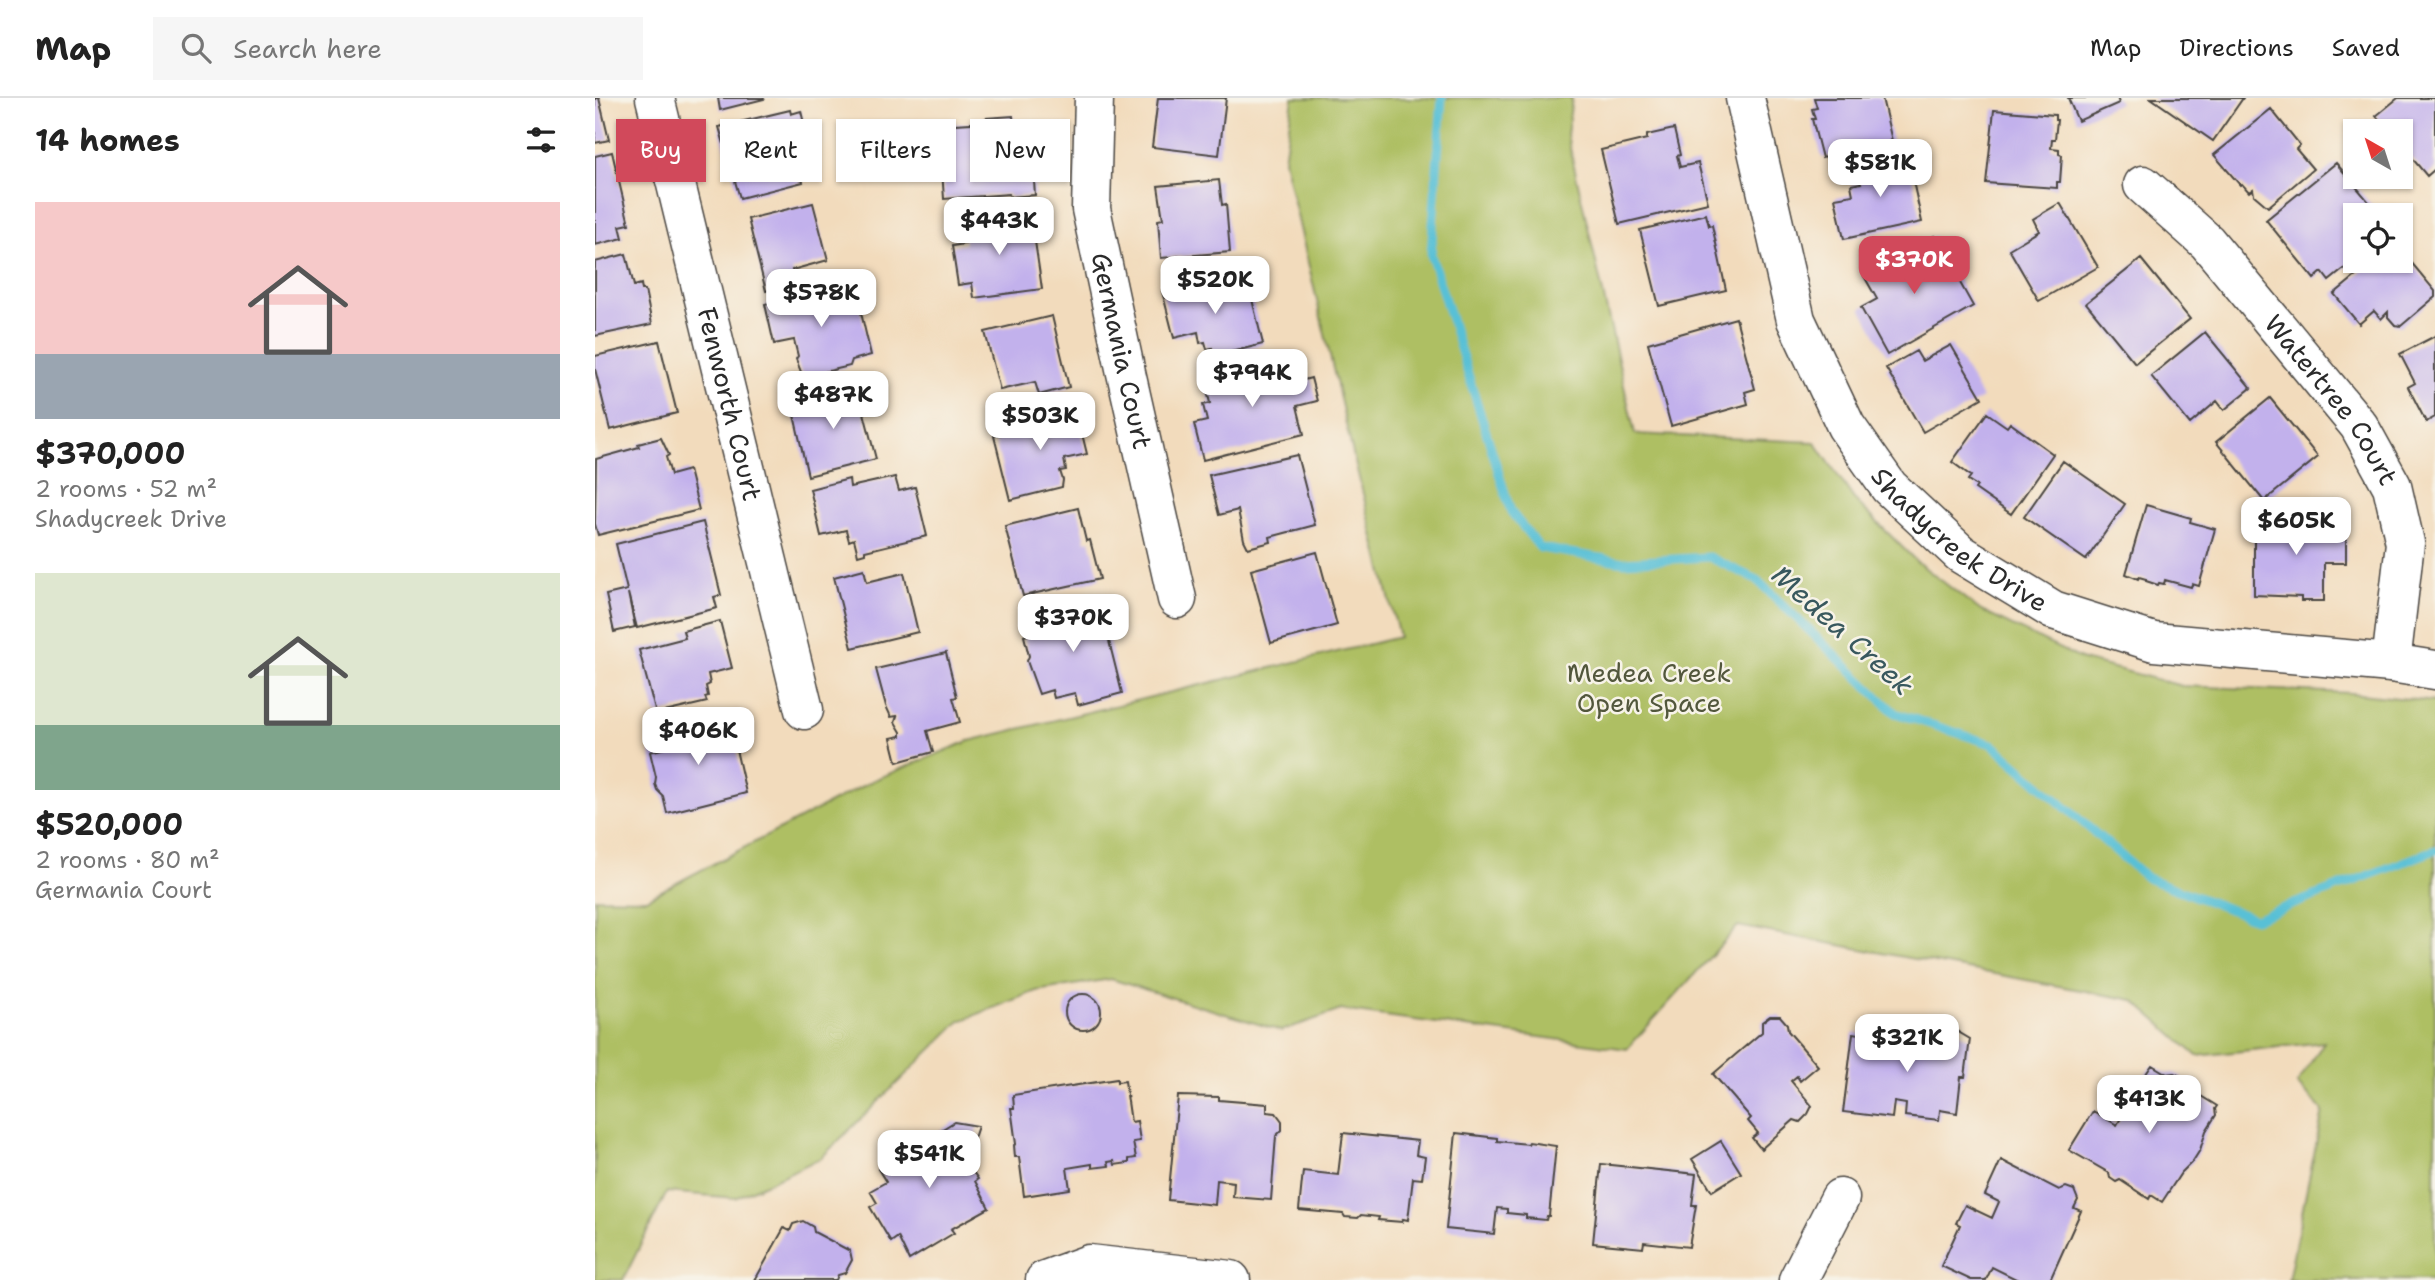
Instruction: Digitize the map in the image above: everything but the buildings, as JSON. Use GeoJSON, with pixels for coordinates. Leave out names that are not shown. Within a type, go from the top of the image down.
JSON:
{"type":"FeatureCollection","features":[{"type":"Feature","properties":{"kind":"street","name":"Fenworth Court"},"geometry":{"type":"LineString","coordinates":[[655,98],[804,710]]}},
{"type":"Feature","properties":{"kind":"street","name":"Germania Court"},"geometry":{"type":"LineString","coordinates":[[1094,98],[1091,209],[1177,599]]}},
{"type":"Feature","properties":{"kind":"street","name":"Shadycreek Drive"},"geometry":{"type":"LineString","coordinates":[[1745,98],[1796,320],[1840,414],[1889,487],[1961,554],[2053,610],[2154,642],[2391,663],[2435,670]]}},
{"type":"Feature","properties":{"kind":"street","name":"Watertree Court"},"geometry":{"type":"LineString","coordinates":[[2143,185],[2207,242],[2334,395],[2359,426],[2392,485],[2405,543],[2391,663]]}},
{"type":"Feature","properties":{"kind":"street"},"geometry":{"type":"LineString","coordinates":[[1798,1280],[1840,1198]]}},
{"type":"Feature","properties":{"kind":"street"},"geometry":{"type":"LineString","coordinates":[[1045,1280],[1089,1264],[1231,1280]]}},
{"type":"Feature","properties":{"kind":"green space","name":"Medea Creek Open Space"},"geometry":{"type":"Polygon","coordinates":[[[1293,98],[1572,98],[1567,135],[1635,434],[1815,442],[1854,499],[1916,561],[1981,611],[2083,660],[2182,686],[2351,693],[2435,702],[2435,1280],[2288,1280],[2323,1111],[2297,1084],[2324,1042],[2197,1056],[2133,1000],[1738,926],[1627,1049],[1341,1010],[1281,1031],[1111,979],[1036,991],[960,1021],[821,1158],[735,1198],[667,1192],[623,1280],[595,1280],[595,898],[646,899],[874,780],[969,741],[1399,637],[1284,160],[1293,98]]]}},
{"type":"Feature","properties":{"kind":"waterway","name":"Medea Creek"},"geometry":{"type":"LineString","coordinates":[[1442,98],[1431,255],[1511,512],[1540,548],[1624,562],[1709,557],[1757,580],[1895,713],[1992,744],[2147,878],[2255,919],[2435,850]]}}]}
